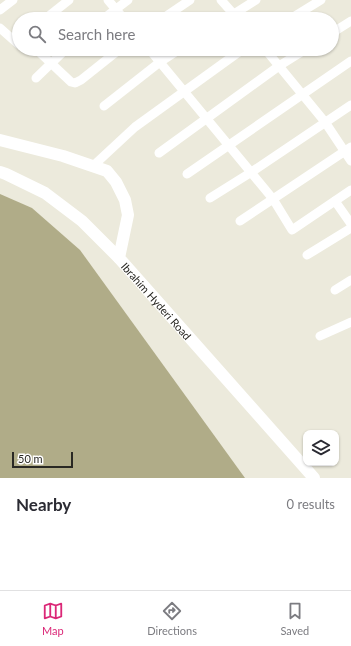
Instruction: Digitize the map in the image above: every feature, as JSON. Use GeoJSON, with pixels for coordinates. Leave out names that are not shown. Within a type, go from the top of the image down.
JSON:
{"type":"FeatureCollection","features":[{"type":"Feature","properties":{"kind":"main road","name":"Ibrahim Hyderi Road"},"geometry":{"type":"LineString","coordinates":[[0,140],[63,156],[107,171],[116,182],[125,200],[128,215],[119,258],[314,478]]}},
{"type":"Feature","properties":{"kind":"main road"},"geometry":{"type":"LineString","coordinates":[[0,172],[45,193],[82,221],[119,258]]}},
{"type":"Feature","properties":{"kind":"street"},"geometry":{"type":"LineString","coordinates":[[0,10],[13,0]]}},
{"type":"Feature","properties":{"kind":"street"},"geometry":{"type":"LineString","coordinates":[[54,12],[69,0]]}},
{"type":"Feature","properties":{"kind":"street"},"geometry":{"type":"LineString","coordinates":[[108,0],[118,12]]}},
{"type":"Feature","properties":{"kind":"street"},"geometry":{"type":"LineString","coordinates":[[112,12],[128,0]]}},
{"type":"Feature","properties":{"kind":"street"},"geometry":{"type":"LineString","coordinates":[[172,12],[190,0]]}},
{"type":"Feature","properties":{"kind":"street"},"geometry":{"type":"LineString","coordinates":[[221,0],[229,12]]}},
{"type":"Feature","properties":{"kind":"street"},"geometry":{"type":"LineString","coordinates":[[239,12],[256,0]]}},
{"type":"Feature","properties":{"kind":"street"},"geometry":{"type":"LineString","coordinates":[[301,12],[321,0]]}},
{"type":"Feature","properties":{"kind":"street"},"geometry":{"type":"LineString","coordinates":[[339,29],[351,21]]}},
{"type":"Feature","properties":{"kind":"street"},"geometry":{"type":"LineString","coordinates":[[0,28],[12,39]]}},
{"type":"Feature","properties":{"kind":"street"},"geometry":{"type":"LineString","coordinates":[[44,56],[71,82],[75,83],[111,56]]}},
{"type":"Feature","properties":{"kind":"street"},"geometry":{"type":"LineString","coordinates":[[36,78],[59,56]]}},
{"type":"Feature","properties":{"kind":"street"},"geometry":{"type":"LineString","coordinates":[[155,56],[185,91],[227,146],[273,199],[292,230],[351,190]]}},
{"type":"Feature","properties":{"kind":"street"},"geometry":{"type":"LineString","coordinates":[[104,106],[169,56]]}},
{"type":"Feature","properties":{"kind":"street"},"geometry":{"type":"LineString","coordinates":[[92,166],[135,127],[233,56]]}},
{"type":"Feature","properties":{"kind":"street"},"geometry":{"type":"LineString","coordinates":[[271,56],[348,149],[351,162]]}},
{"type":"Feature","properties":{"kind":"street"},"geometry":{"type":"LineString","coordinates":[[159,153],[295,56]]}},
{"type":"Feature","properties":{"kind":"street"},"geometry":{"type":"LineString","coordinates":[[187,174],[351,61]]}},
{"type":"Feature","properties":{"kind":"street"},"geometry":{"type":"LineString","coordinates":[[210,198],[351,105]]}},
{"type":"Feature","properties":{"kind":"street"},"geometry":{"type":"LineString","coordinates":[[240,221],[348,149]]}},
{"type":"Feature","properties":{"kind":"street"},"geometry":{"type":"LineString","coordinates":[[335,201],[351,224]]}},
{"type":"Feature","properties":{"kind":"street"},"geometry":{"type":"LineString","coordinates":[[307,255],[351,228]]}},
{"type":"Feature","properties":{"kind":"street"},"geometry":{"type":"LineString","coordinates":[[335,290],[351,280]]}},
{"type":"Feature","properties":{"kind":"street"},"geometry":{"type":"LineString","coordinates":[[320,336],[351,322]]}},
{"type":"Feature","properties":{"kind":"shaded area"},"geometry":{"type":"Polygon","coordinates":[[[0,194],[32,208],[80,250],[245,478],[0,478],[0,194]]]}}]}
